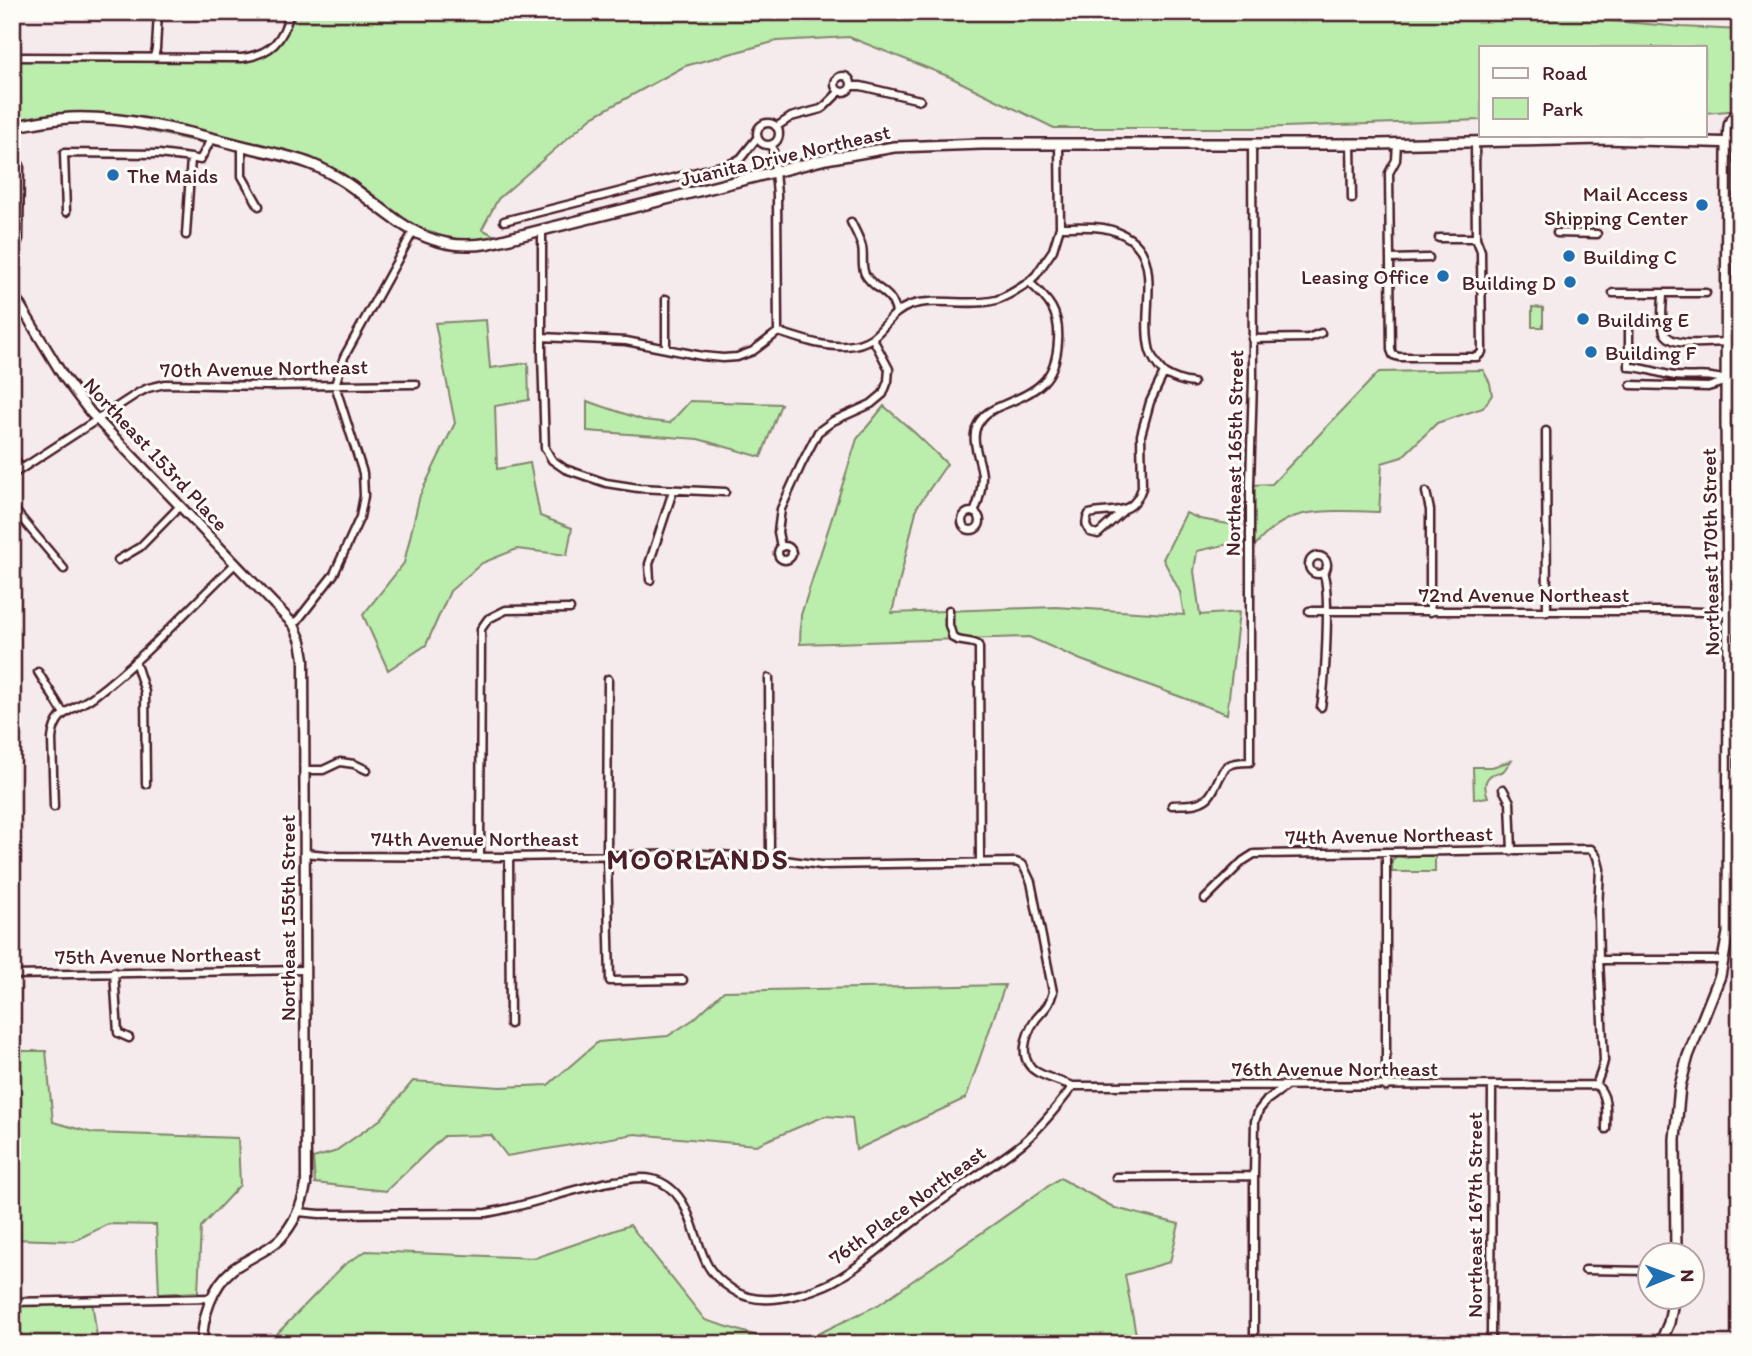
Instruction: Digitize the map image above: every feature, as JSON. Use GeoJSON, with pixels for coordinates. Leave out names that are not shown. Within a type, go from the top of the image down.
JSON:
{"type":"FeatureCollection","features":[{"type":"Feature","properties":{"kind":"main road","name":"Juanita Drive Northeast"},"geometry":{"type":"LineString","coordinates":[[12,127],[62,119],[111,119],[212,138],[310,164],[344,181],[413,232],[439,242],[463,246],[491,243],[775,172],[894,147],[956,144],[1475,143],[1603,139],[1740,143]]}},
{"type":"Feature","properties":{"kind":"main road","name":"Northeast 170th Street"},"geometry":{"type":"LineString","coordinates":[[1675,1240],[1678,1095],[1688,1056],[1714,993],[1728,933],[1727,143]]}},
{"type":"Feature","properties":{"kind":"main road"},"geometry":{"type":"LineString","coordinates":[[1660,1344],[1672,1310]]}},
{"type":"Feature","properties":{"kind":"street"},"geometry":{"type":"LineString","coordinates":[[154,57],[158,12]]}},
{"type":"Feature","properties":{"kind":"street"},"geometry":{"type":"LineString","coordinates":[[12,57],[256,56],[267,51],[282,36],[290,12]]}},
{"type":"Feature","properties":{"kind":"street"},"geometry":{"type":"LineString","coordinates":[[839,92],[835,83],[842,76],[850,79],[852,86]]}},
{"type":"Feature","properties":{"kind":"street"},"geometry":{"type":"LineString","coordinates":[[776,127],[792,117],[825,107],[839,92],[848,91],[852,86]]}},
{"type":"Feature","properties":{"kind":"street"},"geometry":{"type":"LineString","coordinates":[[852,86],[920,100]]}},
{"type":"Feature","properties":{"kind":"street"},"geometry":{"type":"LineString","coordinates":[[1727,143],[1727,122],[1740,110]]}},
{"type":"Feature","properties":{"kind":"street"},"geometry":{"type":"LineString","coordinates":[[503,221],[732,163],[741,158],[757,138],[757,131],[762,124],[770,123],[776,127],[778,137],[772,144],[775,172],[778,332]]}},
{"type":"Feature","properties":{"kind":"street"},"geometry":{"type":"LineString","coordinates":[[66,212],[64,153],[159,155],[200,160],[212,138]]}},
{"type":"Feature","properties":{"kind":"street"},"geometry":{"type":"LineString","coordinates":[[757,138],[763,144],[772,144]]}},
{"type":"Feature","properties":{"kind":"street"},"geometry":{"type":"LineString","coordinates":[[1351,143],[1352,199]]}},
{"type":"Feature","properties":{"kind":"street"},"geometry":{"type":"LineString","coordinates":[[1396,143],[1396,160],[1389,173],[1391,350],[1393,355],[1399,357],[1477,357],[1482,352],[1482,264],[1476,238],[1475,143]]}},
{"type":"Feature","properties":{"kind":"street"},"geometry":{"type":"LineString","coordinates":[[778,332],[829,346],[847,346],[873,339],[896,312],[911,305],[988,302],[1010,295],[1036,275],[1052,250],[1060,227],[1059,144]]}},
{"type":"Feature","properties":{"kind":"street","name":"Northeast 165th Street"},"geometry":{"type":"LineString","coordinates":[[1172,804],[1202,801],[1211,794],[1228,765],[1250,762],[1252,144]]}},
{"type":"Feature","properties":{"kind":"street"},"geometry":{"type":"LineString","coordinates":[[242,146],[242,176],[258,206]]}},
{"type":"Feature","properties":{"kind":"street"},"geometry":{"type":"LineString","coordinates":[[186,235],[191,158]]}},
{"type":"Feature","properties":{"kind":"street"},"geometry":{"type":"LineString","coordinates":[[12,247],[19,239],[20,165]]}},
{"type":"Feature","properties":{"kind":"street"},"geometry":{"type":"LineString","coordinates":[[851,222],[862,245],[865,274],[887,294],[896,312]]}},
{"type":"Feature","properties":{"kind":"street"},"geometry":{"type":"LineString","coordinates":[[1060,227],[1106,229],[1130,240],[1141,250],[1147,263],[1149,279],[1149,341],[1154,359],[1171,378],[1193,383]]}},
{"type":"Feature","properties":{"kind":"street"},"geometry":{"type":"LineString","coordinates":[[542,229],[545,448],[552,460],[565,469],[606,483],[673,491],[725,492]]}},
{"type":"Feature","properties":{"kind":"street"},"geometry":{"type":"LineString","coordinates":[[294,625],[334,574],[360,517],[364,495],[363,473],[335,386],[344,357],[413,232]]}},
{"type":"Feature","properties":{"kind":"street"},"geometry":{"type":"LineString","coordinates":[[1556,233],[1597,234]]}},
{"type":"Feature","properties":{"kind":"street"},"geometry":{"type":"LineString","coordinates":[[1439,238],[1476,238]]}},
{"type":"Feature","properties":{"kind":"street"},"geometry":{"type":"LineString","coordinates":[[1390,259],[1429,258]]}},
{"type":"Feature","properties":{"kind":"street"},"geometry":{"type":"LineString","coordinates":[[974,513],[981,492],[982,476],[974,436],[978,422],[992,409],[1030,394],[1042,385],[1056,362],[1058,318],[1046,297],[1029,282]]}},
{"type":"Feature","properties":{"kind":"street","name":"Northeast 153rd Place"},"geometry":{"type":"LineString","coordinates":[[12,292],[63,376],[97,419],[294,625]]}},
{"type":"Feature","properties":{"kind":"street"},"geometry":{"type":"LineString","coordinates":[[1613,293],[1706,293]]}},
{"type":"Feature","properties":{"kind":"street"},"geometry":{"type":"LineString","coordinates":[[1663,293],[1663,327],[1670,339],[1679,343],[1726,342]]}},
{"type":"Feature","properties":{"kind":"street"},"geometry":{"type":"LineString","coordinates":[[666,299],[666,348]]}},
{"type":"Feature","properties":{"kind":"street"},"geometry":{"type":"LineString","coordinates":[[1629,323],[1629,367],[1640,367],[1674,376],[1711,376],[1727,382]]}},
{"type":"Feature","properties":{"kind":"street"},"geometry":{"type":"LineString","coordinates":[[542,337],[626,341],[723,358],[737,357],[753,351],[778,332]]}},
{"type":"Feature","properties":{"kind":"street"},"geometry":{"type":"LineString","coordinates":[[1252,339],[1308,338],[1321,333]]}},
{"type":"Feature","properties":{"kind":"street"},"geometry":{"type":"LineString","coordinates":[[781,547],[778,532],[781,509],[818,432],[833,421],[872,404],[883,394],[889,369],[873,339]]}},
{"type":"Feature","properties":{"kind":"street"},"geometry":{"type":"LineString","coordinates":[[1124,510],[1092,513],[1087,518],[1086,527],[1090,532],[1098,534],[1132,506],[1139,496],[1142,488],[1141,435],[1150,402],[1164,373]]}},
{"type":"Feature","properties":{"kind":"street"},"geometry":{"type":"LineString","coordinates":[[1631,385],[1707,387],[1740,381]]}},
{"type":"Feature","properties":{"kind":"street","name":"70th Avenue Northeast"},"geometry":{"type":"LineString","coordinates":[[12,475],[138,393],[165,384],[416,384]]}},
{"type":"Feature","properties":{"kind":"street"},"geometry":{"type":"LineString","coordinates":[[1546,431],[1547,612]]}},
{"type":"Feature","properties":{"kind":"street"},"geometry":{"type":"LineString","coordinates":[[12,455],[21,469]]}},
{"type":"Feature","properties":{"kind":"street"},"geometry":{"type":"LineString","coordinates":[[650,580],[649,564],[673,491]]}},
{"type":"Feature","properties":{"kind":"street"},"geometry":{"type":"LineString","coordinates":[[1426,492],[1430,510],[1430,612]]}},
{"type":"Feature","properties":{"kind":"street"},"geometry":{"type":"LineString","coordinates":[[118,560],[140,547],[180,506]]}},
{"type":"Feature","properties":{"kind":"street"},"geometry":{"type":"LineString","coordinates":[[12,507],[64,569]]}},
{"type":"Feature","properties":{"kind":"street"},"geometry":{"type":"LineString","coordinates":[[54,807],[52,738],[57,719],[72,707],[92,698],[135,661],[235,564]]}},
{"type":"Feature","properties":{"kind":"street"},"geometry":{"type":"LineString","coordinates":[[1321,707],[1325,685],[1326,611],[1326,580],[1322,573]]}},
{"type":"Feature","properties":{"kind":"street"},"geometry":{"type":"LineString","coordinates":[[480,856],[481,629],[488,619],[506,610],[570,609]]}},
{"type":"Feature","properties":{"kind":"street"},"geometry":{"type":"LineString","coordinates":[[949,610],[949,625],[953,638],[975,643],[979,648],[980,862]]}},
{"type":"Feature","properties":{"kind":"street","name":"72nd Avenue Northeast"},"geometry":{"type":"LineString","coordinates":[[1309,611],[1740,613]]}},
{"type":"Feature","properties":{"kind":"street","name":"Northeast 155th Street"},"geometry":{"type":"LineString","coordinates":[[294,625],[304,659],[306,1185],[298,1212]]}},
{"type":"Feature","properties":{"kind":"street"},"geometry":{"type":"LineString","coordinates":[[135,661],[145,692],[146,785]]}},
{"type":"Feature","properties":{"kind":"street"},"geometry":{"type":"LineString","coordinates":[[38,672],[64,714]]}},
{"type":"Feature","properties":{"kind":"street"},"geometry":{"type":"LineString","coordinates":[[769,678],[770,858]]}},
{"type":"Feature","properties":{"kind":"street"},"geometry":{"type":"LineString","coordinates":[[608,679],[607,855],[610,981],[683,980]]}},
{"type":"Feature","properties":{"kind":"street"},"geometry":{"type":"LineString","coordinates":[[304,771],[323,770],[340,762],[367,770]]}},
{"type":"Feature","properties":{"kind":"street"},"geometry":{"type":"LineString","coordinates":[[1503,789],[1510,802],[1512,850]]}},
{"type":"Feature","properties":{"kind":"street","name":"74th Avenue Northeast"},"geometry":{"type":"LineString","coordinates":[[1205,900],[1242,861],[1254,854],[1591,849],[1597,857],[1600,869],[1599,960]]}},
{"type":"Feature","properties":{"kind":"street"},"geometry":{"type":"LineString","coordinates":[[1386,852],[1386,1087]]}},
{"type":"Feature","properties":{"kind":"street","name":"74th Avenue Northeast"},"geometry":{"type":"LineString","coordinates":[[304,853],[338,856],[509,857],[703,854],[770,858],[821,865],[1016,862],[1028,871],[1053,992],[1050,1003],[1034,1022],[1026,1038],[1024,1053],[1028,1064],[1036,1072],[1073,1086]]}},
{"type":"Feature","properties":{"kind":"street"},"geometry":{"type":"LineString","coordinates":[[509,857],[510,1024]]}},
{"type":"Feature","properties":{"kind":"street"},"geometry":{"type":"LineString","coordinates":[[1606,1129],[1604,1097],[1602,1090],[1596,1085],[1604,1061],[1599,960],[1723,960]]}},
{"type":"Feature","properties":{"kind":"street","name":"75th Avenue Northeast"},"geometry":{"type":"LineString","coordinates":[[12,975],[304,970]]}},
{"type":"Feature","properties":{"kind":"street"},"geometry":{"type":"LineString","coordinates":[[114,972],[118,1033],[129,1038]]}},
{"type":"Feature","properties":{"kind":"street"},"geometry":{"type":"LineString","coordinates":[[1254,1344],[1255,1121],[1267,1100],[1286,1085]]}},
{"type":"Feature","properties":{"kind":"street","name":"76th Avenue Northeast"},"geometry":{"type":"LineString","coordinates":[[1073,1086],[1596,1085]]}},
{"type":"Feature","properties":{"kind":"street","name":"76th Place Northeast"},"geometry":{"type":"LineString","coordinates":[[298,1212],[486,1213],[595,1185],[642,1177],[667,1186],[681,1200],[708,1268],[735,1292],[764,1299],[785,1297],[827,1284],[849,1271],[1023,1143],[1054,1112],[1073,1086]]}},
{"type":"Feature","properties":{"kind":"street","name":"Northeast 167th Street"},"geometry":{"type":"LineString","coordinates":[[1492,1086],[1492,1344]]}},
{"type":"Feature","properties":{"kind":"street"},"geometry":{"type":"LineString","coordinates":[[1116,1177],[1254,1176]]}},
{"type":"Feature","properties":{"kind":"street"},"geometry":{"type":"LineString","coordinates":[[202,1344],[204,1323],[212,1298],[223,1280],[233,1270],[280,1239],[298,1212]]}},
{"type":"Feature","properties":{"kind":"street"},"geometry":{"type":"LineString","coordinates":[[1585,1270],[1636,1271]]}},
{"type":"Feature","properties":{"kind":"street"},"geometry":{"type":"LineString","coordinates":[[12,1302],[212,1298]]}},
{"type":"Feature","properties":{"kind":"green space"},"geometry":{"type":"Polygon","coordinates":[[[290,12],[1600,12],[1601,20],[1740,30],[1740,110],[1706,113],[1706,46],[1479,46],[1479,120],[1252,128],[1054,128],[950,77],[849,37],[777,41],[685,66],[592,117],[498,199],[482,229],[506,242],[475,250],[443,248],[413,232],[344,181],[310,167],[111,123],[31,123],[12,128],[12,57],[256,56],[276,43],[290,12]]]}},
{"type":"Feature","properties":{"kind":"green space"},"geometry":{"type":"Polygon","coordinates":[[[1740,161],[1740,379],[1736,379],[1739,282],[1736,275],[1739,213],[1737,190],[1740,161]]]}},
{"type":"Feature","properties":{"kind":"green space"},"geometry":{"type":"Polygon","coordinates":[[[1532,307],[1543,308],[1543,327],[1532,327],[1532,307]]]}},
{"type":"Feature","properties":{"kind":"green space"},"geometry":{"type":"Polygon","coordinates":[[[486,320],[490,368],[528,363],[529,400],[495,406],[497,469],[530,463],[540,516],[572,528],[567,555],[517,549],[482,563],[450,591],[426,645],[388,670],[363,615],[404,563],[420,495],[455,423],[435,323],[486,320]]]}},
{"type":"Feature","properties":{"kind":"green space"},"geometry":{"type":"Polygon","coordinates":[[[1483,370],[1490,383],[1492,395],[1483,408],[1437,423],[1402,457],[1382,463],[1379,512],[1326,511],[1296,516],[1271,530],[1252,549],[1252,485],[1272,484],[1379,372],[1483,370]]]}},
{"type":"Feature","properties":{"kind":"green space"},"geometry":{"type":"Polygon","coordinates":[[[587,401],[643,420],[670,423],[690,401],[781,404],[761,457],[698,439],[587,431],[587,401]]]}},
{"type":"Feature","properties":{"kind":"green space"},"geometry":{"type":"Polygon","coordinates":[[[884,406],[947,464],[917,507],[892,613],[1056,607],[1184,615],[1180,592],[1163,559],[1186,513],[1200,519],[1240,526],[1238,542],[1197,551],[1194,571],[1200,615],[1239,612],[1227,714],[1081,660],[1029,637],[800,644],[801,615],[857,439],[884,406]]]}},
{"type":"Feature","properties":{"kind":"green space"},"geometry":{"type":"Polygon","coordinates":[[[1511,761],[1502,773],[1492,774],[1487,780],[1485,788],[1488,797],[1474,799],[1473,767],[1492,767],[1511,761]]]}},
{"type":"Feature","properties":{"kind":"green space"},"geometry":{"type":"Polygon","coordinates":[[[1397,856],[1435,856],[1435,872],[1392,872],[1392,860],[1397,856]]]}},
{"type":"Feature","properties":{"kind":"green space"},"geometry":{"type":"Polygon","coordinates":[[[1005,985],[966,1098],[856,1150],[852,1118],[825,1116],[756,1145],[635,1134],[507,1156],[491,1135],[444,1136],[386,1191],[315,1183],[313,1158],[334,1152],[381,1119],[413,1081],[500,1087],[548,1085],[598,1042],[668,1036],[694,1019],[724,991],[1005,985]]]}},
{"type":"Feature","properties":{"kind":"green space"},"geometry":{"type":"Polygon","coordinates":[[[12,1051],[46,1051],[53,1122],[93,1133],[238,1138],[240,1185],[201,1227],[198,1292],[159,1294],[156,1225],[108,1224],[74,1241],[12,1239],[12,1051]]]}},
{"type":"Feature","properties":{"kind":"green space"},"geometry":{"type":"Polygon","coordinates":[[[1060,1178],[1115,1208],[1179,1224],[1170,1262],[1125,1275],[1137,1340],[1130,1344],[797,1344],[878,1305],[1060,1178]]]}},
{"type":"Feature","properties":{"kind":"green space"},"geometry":{"type":"Polygon","coordinates":[[[630,1225],[705,1320],[783,1344],[477,1344],[476,1339],[405,1344],[267,1344],[344,1265],[366,1251],[535,1258],[630,1225]]]}},
{"type":"Feature","properties":{"kind":"green space"},"geometry":{"type":"Polygon","coordinates":[[[92,1301],[98,1344],[12,1344],[14,1302],[92,1301]]]}},
{"type":"Feature","properties":{"kind":"place","name":"The Maids"},"geometry":{"type":"Point","coordinates":[113,175]}},
{"type":"Feature","properties":{"kind":"place","name":"Mail Access Shipping Center"},"geometry":{"type":"Point","coordinates":[1702,205]}},
{"type":"Feature","properties":{"kind":"place","name":"Building C"},"geometry":{"type":"Point","coordinates":[1569,256]}},
{"type":"Feature","properties":{"kind":"place","name":"Leasing Office"},"geometry":{"type":"Point","coordinates":[1443,276]}},
{"type":"Feature","properties":{"kind":"place","name":"Building D"},"geometry":{"type":"Point","coordinates":[1570,282]}},
{"type":"Feature","properties":{"kind":"place","name":"Building E"},"geometry":{"type":"Point","coordinates":[1583,319]}},
{"type":"Feature","properties":{"kind":"place","name":"Building F"},"geometry":{"type":"Point","coordinates":[1591,352]}},
{"type":"Feature","properties":{"kind":"district","name":"MOORLANDS"},"geometry":{"type":"Point","coordinates":[698,859]}}]}
